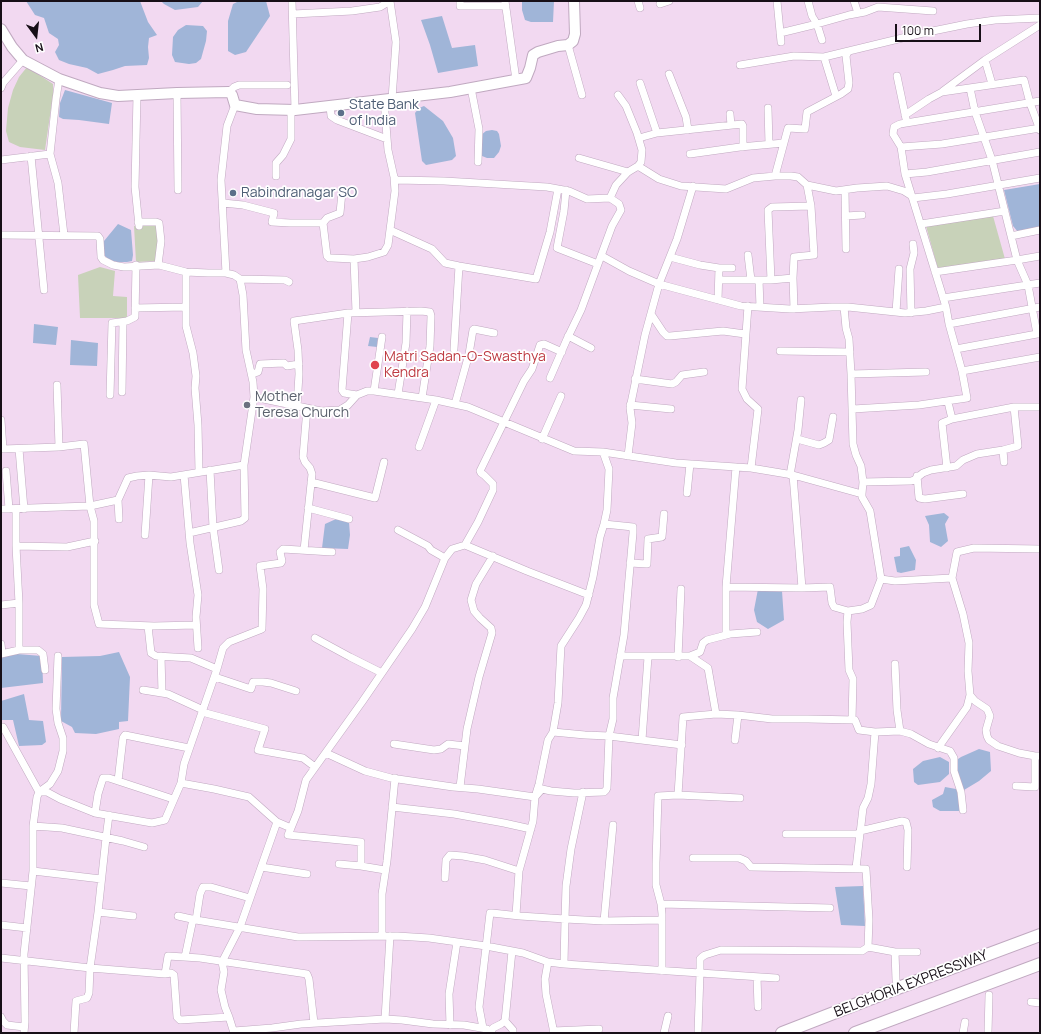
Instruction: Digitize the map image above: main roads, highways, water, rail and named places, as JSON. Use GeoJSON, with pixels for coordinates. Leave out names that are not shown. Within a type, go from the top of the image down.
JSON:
{"type":"FeatureCollection","features":[{"type":"Feature","properties":{"kind":"highway","name":"BELGHORIA EXPRESSWAY"},"geometry":{"type":"LineString","coordinates":[[782,1033],[795,1031],[898,988],[1040,935]]}},
{"type":"Feature","properties":{"kind":"highway","name":"BELGHORIA EXPRESSWAY"},"geometry":{"type":"LineString","coordinates":[[855,1033],[1040,964]]}},
{"type":"Feature","properties":{"kind":"water"},"geometry":{"type":"Polygon","coordinates":[[[26,1],[140,1],[148,22],[157,35],[149,38],[149,58],[147,65],[125,66],[98,74],[87,68],[59,60],[55,52],[59,45],[58,39],[49,33],[44,18],[35,15],[26,1]]]}},
{"type":"Feature","properties":{"kind":"water"},"geometry":{"type":"Polygon","coordinates":[[[161,1],[203,1],[198,7],[175,10],[161,1]]]}},
{"type":"Feature","properties":{"kind":"water"},"geometry":{"type":"Polygon","coordinates":[[[239,1],[266,1],[270,16],[246,52],[235,55],[228,51],[228,21],[233,4],[239,1]]]}},
{"type":"Feature","properties":{"kind":"water"},"geometry":{"type":"Polygon","coordinates":[[[522,1],[554,1],[553,22],[531,22],[525,20],[522,10],[522,1]]]}},
{"type":"Feature","properties":{"kind":"water"},"geometry":{"type":"Polygon","coordinates":[[[442,16],[452,48],[475,45],[478,66],[438,73],[421,20],[442,16]]]}},
{"type":"Feature","properties":{"kind":"water"},"geometry":{"type":"Polygon","coordinates":[[[186,25],[203,26],[207,31],[201,59],[196,63],[189,64],[175,62],[172,55],[173,37],[178,30],[186,25]]]}},
{"type":"Feature","properties":{"kind":"water"},"geometry":{"type":"Polygon","coordinates":[[[65,90],[112,103],[109,124],[63,119],[59,117],[60,103],[65,90]]]}},
{"type":"Feature","properties":{"kind":"water"},"geometry":{"type":"Polygon","coordinates":[[[424,106],[443,121],[453,138],[456,156],[452,160],[426,165],[422,161],[415,113],[419,108],[424,106]]]}},
{"type":"Feature","properties":{"kind":"water"},"geometry":{"type":"Polygon","coordinates":[[[486,131],[497,131],[499,134],[501,146],[499,152],[494,158],[487,158],[482,156],[481,135],[486,131]]]}},
{"type":"Feature","properties":{"kind":"water"},"geometry":{"type":"Polygon","coordinates":[[[1040,184],[1040,228],[1018,232],[1013,226],[1004,190],[1040,184]]]}},
{"type":"Feature","properties":{"kind":"water"},"geometry":{"type":"Polygon","coordinates":[[[118,224],[131,230],[132,261],[117,262],[109,260],[105,256],[103,250],[104,241],[118,224]]]}},
{"type":"Feature","properties":{"kind":"water"},"geometry":{"type":"Polygon","coordinates":[[[34,324],[58,327],[56,345],[33,343],[34,324]]]}},
{"type":"Feature","properties":{"kind":"water"},"geometry":{"type":"Polygon","coordinates":[[[370,337],[378,338],[377,347],[368,346],[370,337]]]}},
{"type":"Feature","properties":{"kind":"water"},"geometry":{"type":"Polygon","coordinates":[[[71,340],[98,343],[97,366],[70,365],[71,340]]]}},
{"type":"Feature","properties":{"kind":"water"},"geometry":{"type":"Polygon","coordinates":[[[944,513],[949,517],[945,524],[948,541],[941,547],[930,542],[929,525],[925,516],[944,513]]]}},
{"type":"Feature","properties":{"kind":"water"},"geometry":{"type":"Polygon","coordinates":[[[336,519],[349,522],[350,535],[348,549],[322,548],[325,524],[336,519]]]}},
{"type":"Feature","properties":{"kind":"water"},"geometry":{"type":"Polygon","coordinates":[[[909,546],[916,560],[915,570],[901,573],[897,572],[894,557],[900,556],[900,548],[909,546]]]}},
{"type":"Feature","properties":{"kind":"water"},"geometry":{"type":"Polygon","coordinates":[[[758,589],[782,591],[784,620],[768,629],[757,622],[754,610],[758,589]]]}},
{"type":"Feature","properties":{"kind":"water"},"geometry":{"type":"Polygon","coordinates":[[[119,652],[130,677],[128,721],[119,722],[119,729],[96,734],[75,733],[72,727],[61,721],[62,657],[100,656],[119,652]]]}},
{"type":"Feature","properties":{"kind":"water"},"geometry":{"type":"Polygon","coordinates":[[[17,654],[42,656],[43,683],[1,688],[1,657],[17,654]]]}},
{"type":"Feature","properties":{"kind":"water"},"geometry":{"type":"Polygon","coordinates":[[[24,694],[29,720],[43,721],[46,742],[42,745],[19,746],[13,720],[2,720],[1,701],[24,694]]]}},
{"type":"Feature","properties":{"kind":"water"},"geometry":{"type":"Polygon","coordinates":[[[979,749],[990,752],[991,771],[979,781],[964,790],[956,778],[955,761],[979,749]]]}},
{"type":"Feature","properties":{"kind":"water"},"geometry":{"type":"Polygon","coordinates":[[[940,757],[949,762],[949,774],[940,782],[918,785],[914,782],[913,769],[923,761],[940,757]]]}},
{"type":"Feature","properties":{"kind":"water"},"geometry":{"type":"Polygon","coordinates":[[[945,787],[956,789],[960,793],[960,811],[940,811],[933,807],[932,800],[943,794],[945,787]]]}},
{"type":"Feature","properties":{"kind":"water"},"geometry":{"type":"Polygon","coordinates":[[[863,886],[865,926],[841,925],[835,887],[863,886]]]}},
{"type":"Feature","properties":{"kind":"place","name":"State Bank of India"},"geometry":{"type":"Point","coordinates":[341,113]}},
{"type":"Feature","properties":{"kind":"place","name":"Rabindranagar SO"},"geometry":{"type":"Point","coordinates":[233,193]}},
{"type":"Feature","properties":{"kind":"place","name":"Matri Sadan-O-Swasthya Kendra"},"geometry":{"type":"Point","coordinates":[375,365]}},
{"type":"Feature","properties":{"kind":"place","name":"Mother Teresa Church"},"geometry":{"type":"Point","coordinates":[247,405]}}]}
